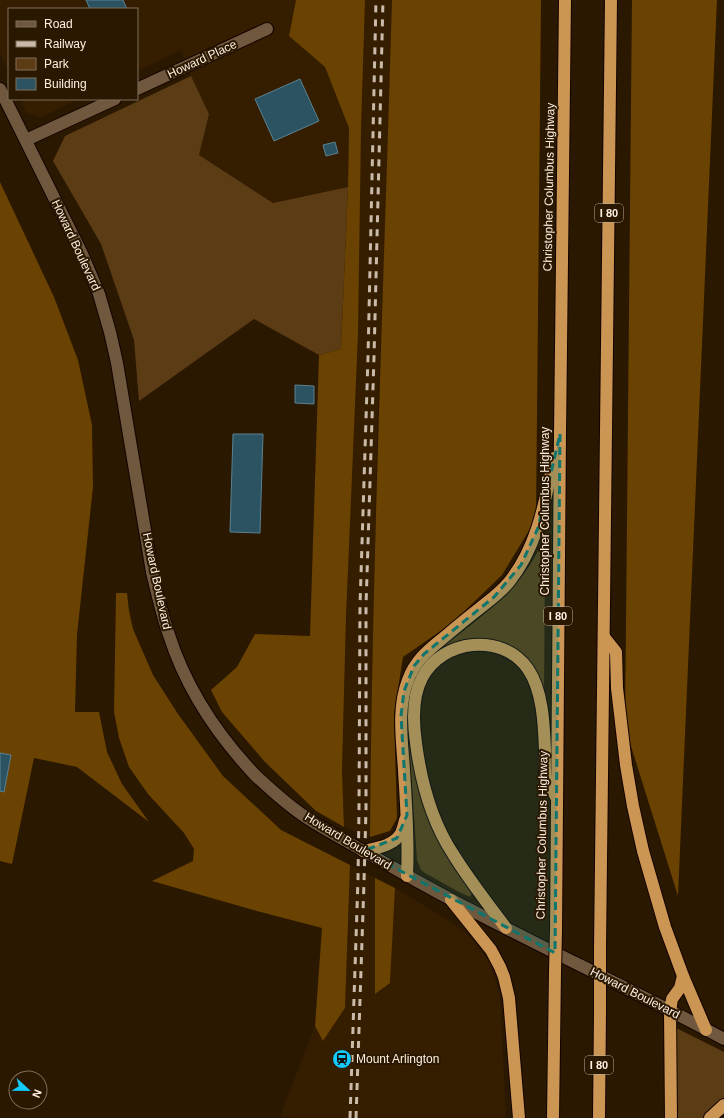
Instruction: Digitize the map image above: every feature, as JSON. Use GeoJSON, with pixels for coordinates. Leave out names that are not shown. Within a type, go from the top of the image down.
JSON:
{"type":"FeatureCollection","features":[{"type":"Feature","properties":{"kind":"highway","name":"Christopher Columbus Highway"},"geometry":{"type":"LineString","coordinates":[[553,1118],[566,0]]}},
{"type":"Feature","properties":{"kind":"highway","name":"I 80"},"geometry":{"type":"LineString","coordinates":[[599,1118],[611,0]]}},
{"type":"Feature","properties":{"kind":"highway"},"geometry":{"type":"LineString","coordinates":[[407,876],[407,815],[401,716],[404,691],[408,678],[414,666],[424,654],[494,597],[509,583],[521,565],[532,544],[538,528],[560,434]]}},
{"type":"Feature","properties":{"kind":"highway"},"geometry":{"type":"LineString","coordinates":[[604,637],[616,652],[617,688],[626,765],[643,851],[665,927],[683,976],[706,1030]]}},
{"type":"Feature","properties":{"kind":"highway"},"geometry":{"type":"LineString","coordinates":[[506,928],[452,853],[436,821],[425,787],[416,743],[415,704],[418,686],[427,670],[434,662],[452,650],[462,646],[475,644],[485,644],[501,648],[520,660],[533,677],[538,689],[542,716],[546,777],[557,798]]}},
{"type":"Feature","properties":{"kind":"highway"},"geometry":{"type":"LineString","coordinates":[[363,851],[387,844],[397,838],[401,832],[407,815]]}},
{"type":"Feature","properties":{"kind":"highway"},"geometry":{"type":"LineString","coordinates":[[451,900],[491,950],[504,977],[509,998],[520,1118]]}},
{"type":"Feature","properties":{"kind":"highway"},"geometry":{"type":"LineString","coordinates":[[671,1118],[670,1010],[672,998],[679,991],[683,976]]}},
{"type":"Feature","properties":{"kind":"highway"},"geometry":{"type":"LineString","coordinates":[[710,1118],[724,1105]]}},
{"type":"Feature","properties":{"kind":"main road","name":"Howard Place"},"geometry":{"type":"LineString","coordinates":[[138,89],[267,29]]}},
{"type":"Feature","properties":{"kind":"main road","name":"Howard Boulevard"},"geometry":{"type":"LineString","coordinates":[[0,89],[82,254],[99,294],[117,363],[158,600],[169,637],[180,664],[197,698],[227,743],[256,776],[277,795],[308,819],[451,900],[670,1010],[724,1039]]}},
{"type":"Feature","properties":{"kind":"main road"},"geometry":{"type":"LineString","coordinates":[[26,140],[113,100]]}},
{"type":"Feature","properties":{"kind":"highlighted area"},"geometry":{"type":"Polygon","coordinates":[[[560,434],[555,953],[363,851],[397,838],[407,815],[401,716],[404,691],[414,666],[424,654],[494,597],[521,565],[538,528],[560,434]]]}},
{"type":"Feature","properties":{"kind":"shaded area"},"geometry":{"type":"Polygon","coordinates":[[[0,0],[296,0],[289,36],[325,67],[349,128],[348,187],[273,203],[198,155],[209,114],[191,76],[181,50],[138,71],[138,8],[8,8],[8,72],[0,54],[0,0]]]}},
{"type":"Feature","properties":{"kind":"shaded area"},"geometry":{"type":"Polygon","coordinates":[[[296,0],[365,0],[361,131],[358,333],[346,618],[342,770],[344,827],[316,811],[265,762],[222,712],[211,690],[237,667],[255,634],[310,636],[319,355],[341,349],[349,128],[325,67],[289,36],[296,0]]]}},
{"type":"Feature","properties":{"kind":"shaded area"},"geometry":{"type":"Polygon","coordinates":[[[365,0],[392,0],[386,219],[378,402],[370,837],[344,827],[342,770],[365,0]]]}},
{"type":"Feature","properties":{"kind":"shaded area"},"geometry":{"type":"Polygon","coordinates":[[[392,0],[541,0],[536,519],[502,575],[452,623],[403,657],[394,714],[397,818],[390,831],[370,837],[373,628],[392,0]]]}},
{"type":"Feature","properties":{"kind":"shaded area"},"geometry":{"type":"Polygon","coordinates":[[[632,0],[717,0],[678,896],[625,727],[632,0]]]}},
{"type":"Feature","properties":{"kind":"shaded area"},"geometry":{"type":"Polygon","coordinates":[[[20,100],[77,100],[41,117],[26,113],[20,100]]]}},
{"type":"Feature","properties":{"kind":"shaded area"},"geometry":{"type":"Polygon","coordinates":[[[0,182],[54,297],[78,360],[92,425],[93,487],[77,635],[75,712],[99,712],[107,752],[122,784],[149,822],[77,767],[34,758],[12,864],[0,861],[0,182]]]}},
{"type":"Feature","properties":{"kind":"shaded area"},"geometry":{"type":"Polygon","coordinates":[[[116,593],[127,593],[133,629],[153,675],[178,714],[223,776],[281,830],[350,865],[345,1008],[323,1041],[315,1026],[322,928],[152,881],[193,861],[194,849],[184,833],[148,794],[129,767],[119,738],[114,712],[116,593]]]}},
{"type":"Feature","properties":{"kind":"shaded area"},"geometry":{"type":"Polygon","coordinates":[[[350,865],[375,878],[375,920],[390,982],[395,888],[451,922],[470,937],[490,963],[500,994],[506,1118],[294,1118],[280,1116],[315,1026],[324,1040],[345,1008],[350,865]]]}},
{"type":"Feature","properties":{"kind":"shaded area"},"geometry":{"type":"Polygon","coordinates":[[[375,878],[395,888],[390,983],[375,994],[375,878]]]}},
{"type":"Feature","properties":{"kind":"green space"},"geometry":{"type":"Polygon","coordinates":[[[191,76],[209,114],[199,155],[273,203],[348,187],[341,349],[319,355],[254,319],[139,401],[134,340],[101,244],[53,161],[65,136],[191,76]]]}},
{"type":"Feature","properties":{"kind":"green space"},"geometry":{"type":"Polygon","coordinates":[[[540,547],[545,548],[544,702],[535,671],[475,639],[452,645],[439,651],[409,722],[455,867],[472,893],[470,897],[425,873],[421,870],[417,860],[407,724],[408,699],[415,677],[424,664],[434,653],[494,606],[514,586],[524,574],[540,547]]]}},
{"type":"Feature","properties":{"kind":"green space"},"geometry":{"type":"Polygon","coordinates":[[[676,1028],[724,1052],[724,1097],[703,1118],[677,1118],[676,1028]]]}},
{"type":"Feature","properties":{"kind":"building"},"geometry":{"type":"Polygon","coordinates":[[[86,0],[123,0],[127,8],[90,8],[86,0]]]}},
{"type":"Feature","properties":{"kind":"building"},"geometry":{"type":"Polygon","coordinates":[[[300,79],[319,121],[274,141],[255,99],[300,79]]]}},
{"type":"Feature","properties":{"kind":"building"},"geometry":{"type":"Polygon","coordinates":[[[335,142],[338,153],[326,156],[323,145],[335,142]]]}},
{"type":"Feature","properties":{"kind":"building"},"geometry":{"type":"Polygon","coordinates":[[[295,385],[314,386],[314,404],[295,403],[295,385]]]}},
{"type":"Feature","properties":{"kind":"building"},"geometry":{"type":"Polygon","coordinates":[[[233,434],[263,434],[260,533],[230,532],[233,434]]]}},
{"type":"Feature","properties":{"kind":"building"},"geometry":{"type":"Polygon","coordinates":[[[0,753],[11,755],[4,792],[0,791],[0,753]]]}},
{"type":"Feature","properties":{"kind":"railway"},"geometry":{"type":"LineString","coordinates":[[350,1118],[358,879],[360,606],[368,357],[376,0]]}},
{"type":"Feature","properties":{"kind":"railway"},"geometry":{"type":"LineString","coordinates":[[356,1118],[366,810],[366,606],[383,0]]}},
{"type":"Feature","properties":{"kind":"place","name":"Mount Arlington"},"geometry":{"type":"Point","coordinates":[342,1059]}}]}
